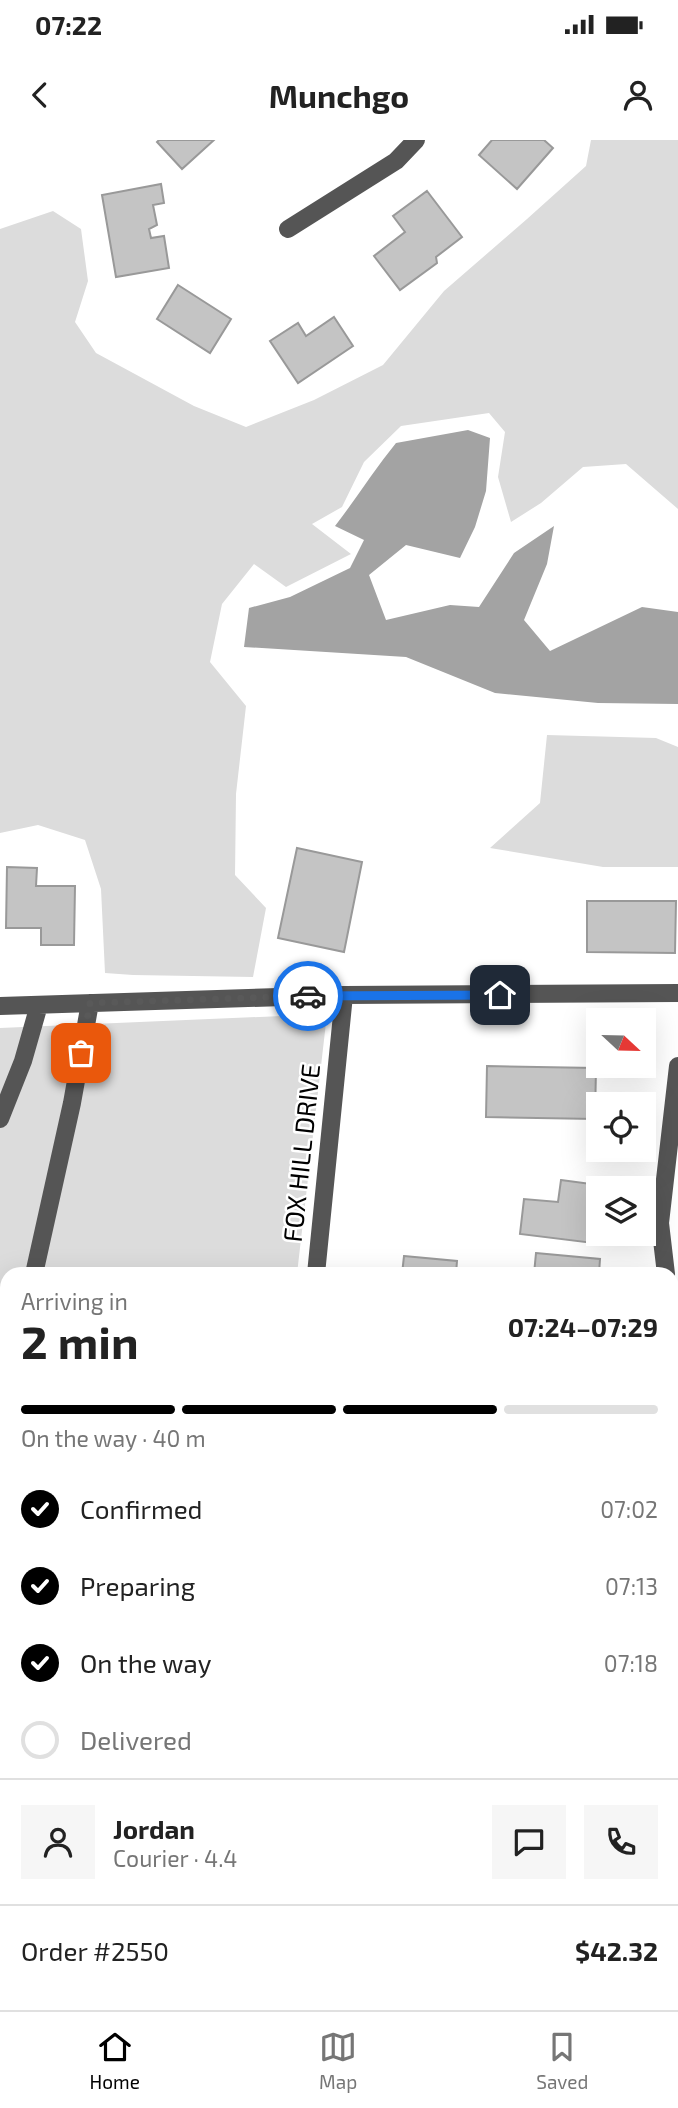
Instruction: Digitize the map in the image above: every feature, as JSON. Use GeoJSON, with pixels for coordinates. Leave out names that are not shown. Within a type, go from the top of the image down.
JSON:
{"type":"FeatureCollection","features":[{"type":"Feature","properties":{"kind":"street"},"geometry":{"type":"LineString","coordinates":[[288,229],[396,161],[416,140]]}},
{"type":"Feature","properties":{"kind":"street"},"geometry":{"type":"LineString","coordinates":[[0,1006],[344,995],[678,993]]}},
{"type":"Feature","properties":{"kind":"street","name":"FOX HILL DRIVE"},"geometry":{"type":"LineString","coordinates":[[317,1267],[344,995]]}},
{"type":"Feature","properties":{"kind":"street"},"geometry":{"type":"LineString","coordinates":[[36,1267],[72,1103],[90,1003]]}},
{"type":"Feature","properties":{"kind":"street"},"geometry":{"type":"LineString","coordinates":[[0,1119],[23,1061],[39,1005]]}},
{"type":"Feature","properties":{"kind":"street"},"geometry":{"type":"LineString","coordinates":[[665,1267],[660,1223],[678,1066]]}},
{"type":"Feature","properties":{"kind":"shaded area"},"geometry":{"type":"Polygon","coordinates":[[[591,140],[678,140],[678,509],[626,464],[583,467],[541,503],[511,522],[498,477],[505,432],[489,413],[401,426],[364,462],[342,507],[312,524],[351,554],[286,587],[254,564],[222,604],[210,662],[246,706],[236,794],[235,875],[266,908],[253,977],[105,973],[101,889],[85,840],[38,825],[0,833],[0,229],[53,211],[81,229],[88,281],[75,322],[96,353],[194,406],[246,427],[314,400],[383,365],[444,291],[586,166],[591,140]]]}},
{"type":"Feature","properties":{"kind":"shaded area"},"geometry":{"type":"Polygon","coordinates":[[[468,430],[490,438],[486,491],[475,527],[460,558],[406,545],[369,575],[386,620],[450,605],[479,607],[514,553],[554,526],[547,564],[524,620],[550,651],[642,607],[678,612],[678,704],[598,703],[495,693],[406,657],[244,647],[249,608],[290,597],[350,568],[364,540],[335,526],[396,443],[468,430]]]}},
{"type":"Feature","properties":{"kind":"shaded area"},"geometry":{"type":"Polygon","coordinates":[[[547,735],[656,738],[678,747],[678,867],[603,867],[490,848],[540,803],[547,735]]]}},
{"type":"Feature","properties":{"kind":"shaded area"},"geometry":{"type":"Polygon","coordinates":[[[327,1014],[298,1267],[0,1267],[0,1028],[327,1014]]]}},
{"type":"Feature","properties":{"kind":"building"},"geometry":{"type":"Polygon","coordinates":[[[214,140],[182,169],[157,142],[214,140]]]}},
{"type":"Feature","properties":{"kind":"building"},"geometry":{"type":"Polygon","coordinates":[[[492,140],[544,140],[553,148],[517,189],[479,155],[492,140]]]}},
{"type":"Feature","properties":{"kind":"building"},"geometry":{"type":"Polygon","coordinates":[[[161,184],[164,203],[153,205],[157,225],[149,229],[151,238],[164,236],[169,268],[116,277],[102,195],[161,184]]]}},
{"type":"Feature","properties":{"kind":"building"},"geometry":{"type":"Polygon","coordinates":[[[427,191],[462,237],[436,257],[437,263],[400,290],[374,256],[405,232],[393,216],[427,191]]]}},
{"type":"Feature","properties":{"kind":"building"},"geometry":{"type":"Polygon","coordinates":[[[178,285],[231,319],[210,353],[157,319],[178,285]]]}},
{"type":"Feature","properties":{"kind":"building"},"geometry":{"type":"Polygon","coordinates":[[[334,317],[353,346],[298,383],[270,341],[298,323],[306,336],[334,317]]]}},
{"type":"Feature","properties":{"kind":"building"},"geometry":{"type":"Polygon","coordinates":[[[297,848],[362,862],[344,952],[278,938],[297,848]]]}},
{"type":"Feature","properties":{"kind":"building"},"geometry":{"type":"Polygon","coordinates":[[[7,867],[37,868],[36,886],[75,886],[74,945],[41,945],[41,928],[6,928],[7,867]]]}},
{"type":"Feature","properties":{"kind":"building"},"geometry":{"type":"Polygon","coordinates":[[[587,901],[676,901],[675,953],[587,952],[587,901]]]}},
{"type":"Feature","properties":{"kind":"building"},"geometry":{"type":"Polygon","coordinates":[[[487,1066],[586,1068],[586,1078],[596,1078],[596,1092],[586,1092],[586,1119],[486,1117],[487,1066]]]}},
{"type":"Feature","properties":{"kind":"building"},"geometry":{"type":"Polygon","coordinates":[[[561,1180],[586,1183],[586,1242],[520,1234],[524,1199],[558,1202],[561,1180]]]}},
{"type":"Feature","properties":{"kind":"building"},"geometry":{"type":"Polygon","coordinates":[[[536,1253],[600,1259],[599,1267],[535,1267],[536,1253]]]}},
{"type":"Feature","properties":{"kind":"building"},"geometry":{"type":"Polygon","coordinates":[[[404,1256],[457,1261],[457,1267],[403,1267],[404,1256]]]}},
{"type":"Feature","properties":{"kind":"way so far"},"geometry":{"type":"LineString","coordinates":[[81,1053],[90,1003],[308,996]]}},
{"type":"Feature","properties":{"kind":"route"},"geometry":{"type":"LineString","coordinates":[[308,996],[500,995]]}}]}
